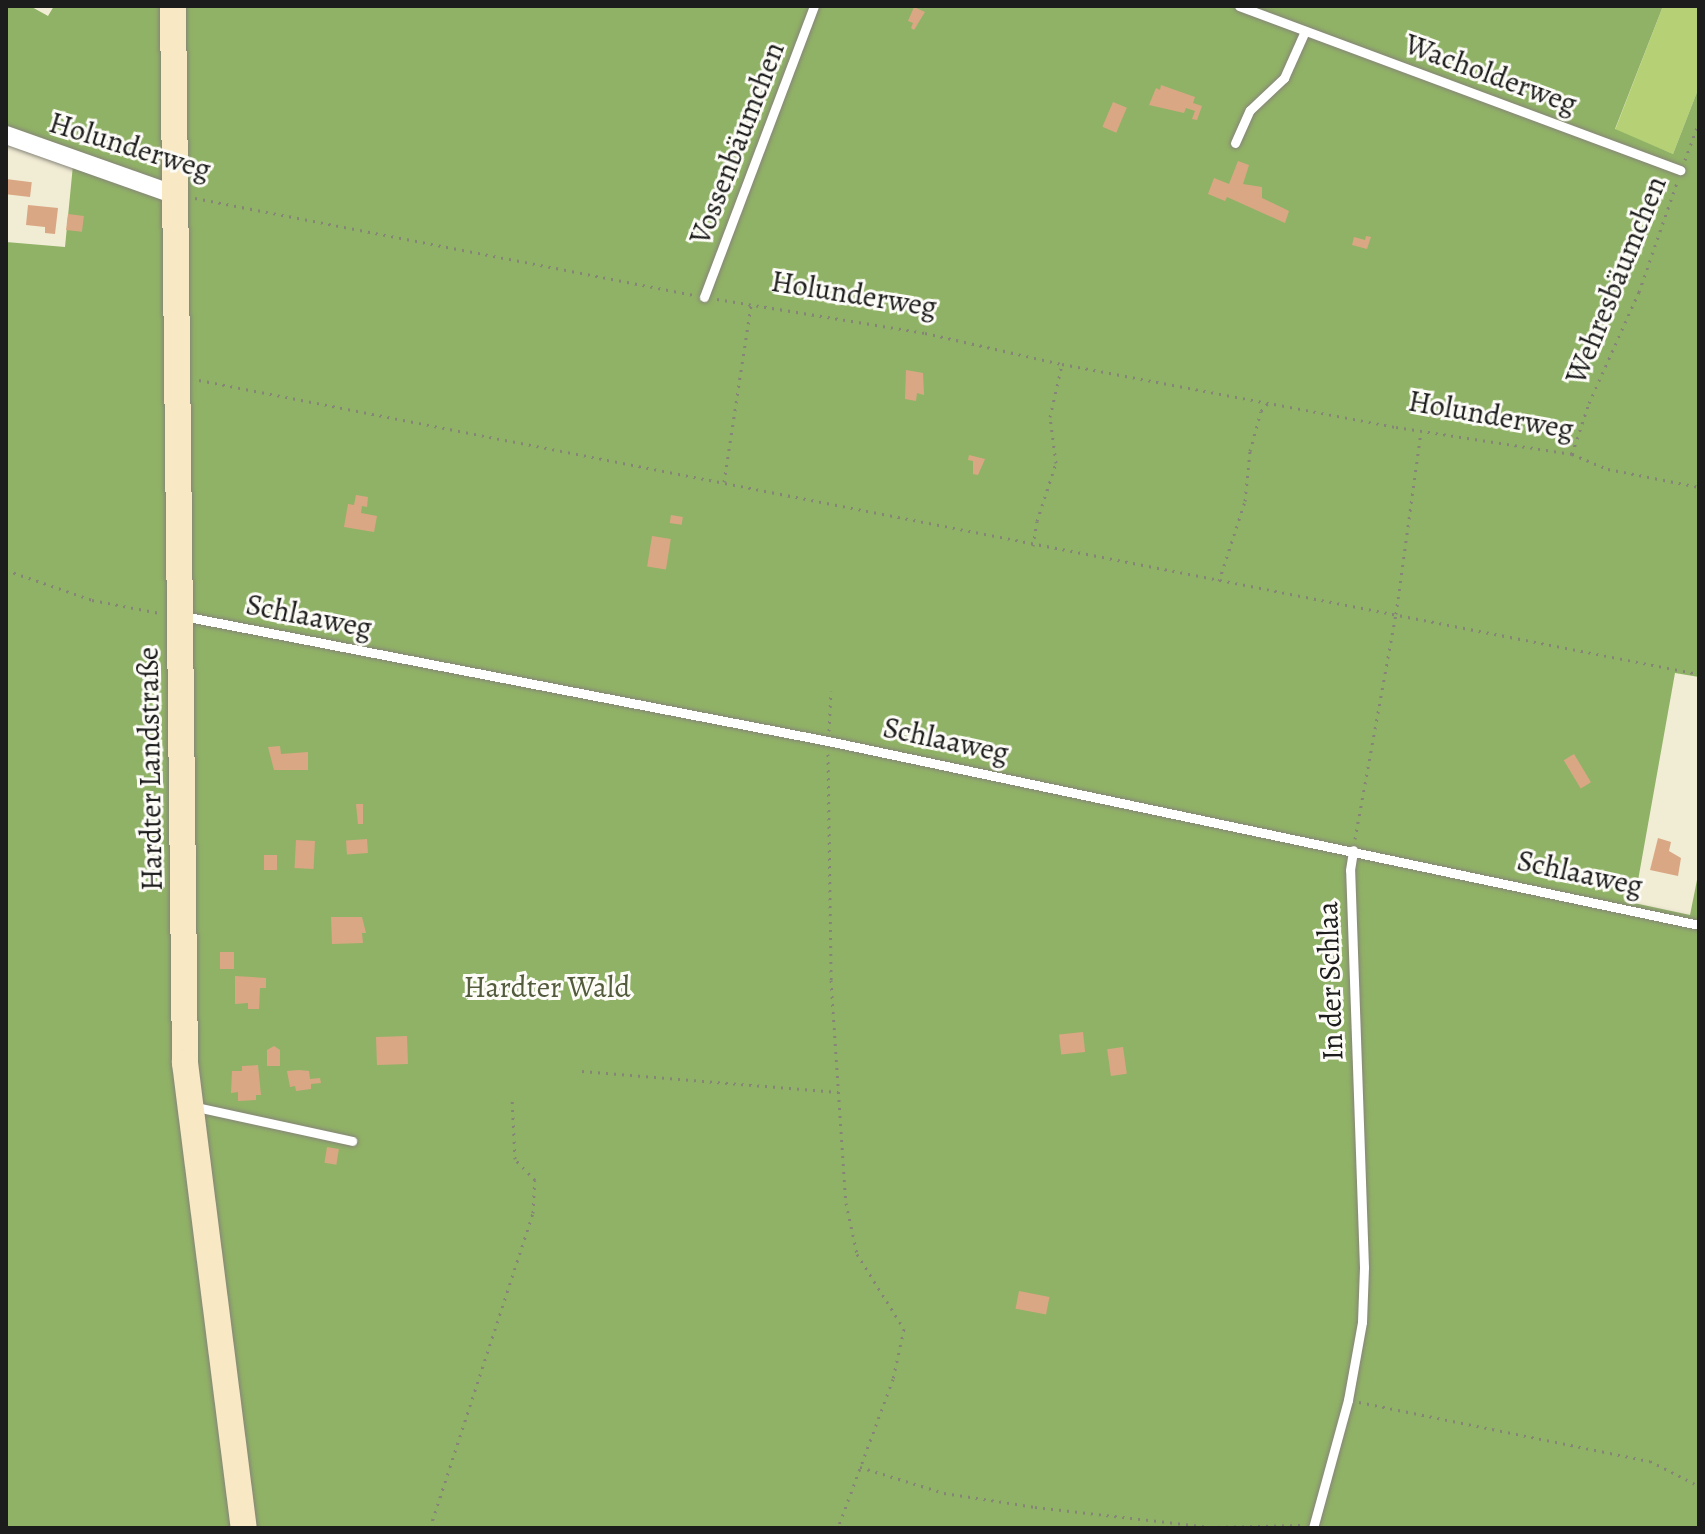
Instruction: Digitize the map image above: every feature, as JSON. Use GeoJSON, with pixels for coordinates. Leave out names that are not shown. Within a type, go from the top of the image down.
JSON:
{"type":"FeatureCollection","features":[{"type":"Feature","properties":{"kind":"main road","name":"Hardter Landstraße"},"geometry":{"type":"LineString","coordinates":[[173,6],[176,376],[172,615],[189,1106],[244,1528]]}},
{"type":"Feature","properties":{"kind":"street","name":"Holunderweg"},"geometry":{"type":"LineString","coordinates":[[6,135],[175,195]]}},
{"type":"Feature","properties":{"kind":"lane","name":"Vossenbäumchen"},"geometry":{"type":"LineString","coordinates":[[704,297],[814,6]]}},
{"type":"Feature","properties":{"kind":"lane","name":"Wacholderweg"},"geometry":{"type":"LineString","coordinates":[[1239,6],[1681,170]]}},
{"type":"Feature","properties":{"kind":"lane"},"geometry":{"type":"LineString","coordinates":[[1235,143],[1250,110],[1284,78],[1305,31]]}},
{"type":"Feature","properties":{"kind":"lane","name":"Schlaaweg"},"geometry":{"type":"LineString","coordinates":[[172,615],[828,741],[1699,925]]}},
{"type":"Feature","properties":{"kind":"lane","name":"In der Schlaa"},"geometry":{"type":"LineString","coordinates":[[1314,1526],[1348,1400],[1362,1322],[1364,1267],[1350,870],[1353,850]]}},
{"type":"Feature","properties":{"kind":"lane"},"geometry":{"type":"LineString","coordinates":[[189,1106],[352,1141]]}},
{"type":"Feature","properties":{"kind":"path","name":"Wehresbäumchen"},"geometry":{"type":"LineString","coordinates":[[1572,454],[1589,403],[1639,292],[1699,122]]}},
{"type":"Feature","properties":{"kind":"path","name":"Holunderweg"},"geometry":{"type":"LineString","coordinates":[[175,195],[704,297],[925,333],[1062,364],[1421,432],[1572,454],[1608,469],[1699,487]]}},
{"type":"Feature","properties":{"kind":"path"},"geometry":{"type":"LineString","coordinates":[[724,482],[751,305]]}},
{"type":"Feature","properties":{"kind":"path"},"geometry":{"type":"LineString","coordinates":[[1033,546],[1037,521],[1056,463],[1050,417],[1062,364]]}},
{"type":"Feature","properties":{"kind":"path"},"geometry":{"type":"LineString","coordinates":[[176,376],[1699,674]]}},
{"type":"Feature","properties":{"kind":"path"},"geometry":{"type":"LineString","coordinates":[[1219,581],[1245,501],[1250,451],[1261,411],[1268,403]]}},
{"type":"Feature","properties":{"kind":"path"},"geometry":{"type":"LineString","coordinates":[[1353,850],[1396,614],[1421,432]]}},
{"type":"Feature","properties":{"kind":"path"},"geometry":{"type":"LineString","coordinates":[[6,570],[92,600],[172,615]]}},
{"type":"Feature","properties":{"kind":"path"},"geometry":{"type":"LineString","coordinates":[[831,691],[828,741],[831,980],[846,1203],[857,1254],[904,1329],[893,1379],[838,1528]]}},
{"type":"Feature","properties":{"kind":"path"},"geometry":{"type":"LineString","coordinates":[[582,1071],[838,1092]]}},
{"type":"Feature","properties":{"kind":"path"},"geometry":{"type":"LineString","coordinates":[[430,1528],[533,1213],[535,1180],[515,1159],[512,1098]]}},
{"type":"Feature","properties":{"kind":"path"},"geometry":{"type":"LineString","coordinates":[[1348,1400],[1650,1461],[1699,1486]]}},
{"type":"Feature","properties":{"kind":"path"},"geometry":{"type":"LineString","coordinates":[[859,1466],[944,1493],[1035,1507],[1210,1527],[1314,1526]]}},
{"type":"Feature","properties":{"kind":"green space","name":"Hardter Wald"},"geometry":{"type":"Polygon","coordinates":[[[6,6],[30,6],[48,16],[54,6],[1663,6],[1615,129],[1673,154],[1699,87],[1699,677],[1675,673],[1634,903],[1690,915],[1699,870],[1699,1528],[6,1528],[6,242],[65,247],[73,165],[8,143],[6,162],[6,6]]]}},
{"type":"Feature","properties":{"kind":"green space"},"geometry":{"type":"Polygon","coordinates":[[[1663,6],[1699,6],[1699,87],[1673,154],[1615,130],[1663,6]]]}},
{"type":"Feature","properties":{"kind":"building"},"geometry":{"type":"Polygon","coordinates":[[[914,7],[925,12],[914,30],[911,28],[913,23],[908,21],[914,7]]]}},
{"type":"Feature","properties":{"kind":"building"},"geometry":{"type":"Polygon","coordinates":[[[1161,85],[1195,97],[1193,103],[1202,106],[1197,120],[1192,119],[1195,111],[1186,108],[1184,113],[1149,105],[1156,88],[1160,90],[1161,85]]]}},
{"type":"Feature","properties":{"kind":"building"},"geometry":{"type":"Polygon","coordinates":[[[1113,102],[1127,108],[1116,133],[1102,127],[1113,102]]]}},
{"type":"Feature","properties":{"kind":"building"},"geometry":{"type":"Polygon","coordinates":[[[1238,161],[1249,165],[1243,184],[1262,187],[1262,198],[1289,211],[1285,223],[1227,197],[1225,201],[1208,194],[1214,178],[1229,184],[1238,161]]]}},
{"type":"Feature","properties":{"kind":"building"},"geometry":{"type":"Polygon","coordinates":[[[6,179],[32,182],[30,197],[6,194],[6,179]]]}},
{"type":"Feature","properties":{"kind":"building"},"geometry":{"type":"Polygon","coordinates":[[[28,205],[58,208],[55,234],[45,233],[45,227],[26,225],[28,205]]]}},
{"type":"Feature","properties":{"kind":"building"},"geometry":{"type":"Polygon","coordinates":[[[68,214],[84,216],[82,232],[66,230],[68,214]]]}},
{"type":"Feature","properties":{"kind":"building"},"geometry":{"type":"Polygon","coordinates":[[[1366,236],[1371,237],[1367,249],[1352,245],[1354,237],[1365,240],[1366,236]]]}},
{"type":"Feature","properties":{"kind":"building"},"geometry":{"type":"Polygon","coordinates":[[[906,370],[923,373],[924,395],[917,393],[916,401],[905,399],[906,370]]]}},
{"type":"Feature","properties":{"kind":"building"},"geometry":{"type":"Polygon","coordinates":[[[969,455],[985,459],[978,475],[973,474],[973,461],[968,460],[969,455]]]}},
{"type":"Feature","properties":{"kind":"building"},"geometry":{"type":"Polygon","coordinates":[[[356,495],[368,497],[367,507],[362,506],[361,513],[377,516],[374,532],[344,527],[348,504],[354,505],[356,495]]]}},
{"type":"Feature","properties":{"kind":"building"},"geometry":{"type":"Polygon","coordinates":[[[671,515],[683,517],[682,525],[670,523],[671,515]]]}},
{"type":"Feature","properties":{"kind":"building"},"geometry":{"type":"Polygon","coordinates":[[[652,536],[671,539],[666,570],[647,567],[652,536]]]}},
{"type":"Feature","properties":{"kind":"building"},"geometry":{"type":"Polygon","coordinates":[[[280,746],[281,754],[308,752],[308,770],[274,770],[268,747],[280,746]]]}},
{"type":"Feature","properties":{"kind":"building"},"geometry":{"type":"Polygon","coordinates":[[[1574,754],[1591,782],[1581,788],[1564,760],[1574,754]]]}},
{"type":"Feature","properties":{"kind":"building"},"geometry":{"type":"Polygon","coordinates":[[[356,804],[363,804],[363,824],[358,824],[356,804]]]}},
{"type":"Feature","properties":{"kind":"building"},"geometry":{"type":"Polygon","coordinates":[[[1658,838],[1671,842],[1669,851],[1681,858],[1678,876],[1650,870],[1658,838]]]}},
{"type":"Feature","properties":{"kind":"building"},"geometry":{"type":"Polygon","coordinates":[[[367,839],[368,853],[347,854],[346,840],[367,839]]]}},
{"type":"Feature","properties":{"kind":"building"},"geometry":{"type":"Polygon","coordinates":[[[296,840],[315,841],[314,869],[295,868],[296,840]]]}},
{"type":"Feature","properties":{"kind":"building"},"geometry":{"type":"Polygon","coordinates":[[[264,855],[277,855],[277,870],[264,870],[264,855]]]}},
{"type":"Feature","properties":{"kind":"building"},"geometry":{"type":"Polygon","coordinates":[[[331,917],[362,917],[366,933],[362,933],[363,943],[332,944],[331,917]]]}},
{"type":"Feature","properties":{"kind":"building"},"geometry":{"type":"Polygon","coordinates":[[[220,952],[234,952],[234,969],[220,969],[220,952]]]}},
{"type":"Feature","properties":{"kind":"building"},"geometry":{"type":"Polygon","coordinates":[[[235,976],[266,978],[266,988],[260,988],[259,1009],[248,1009],[248,1003],[235,1004],[235,976]]]}},
{"type":"Feature","properties":{"kind":"building"},"geometry":{"type":"Polygon","coordinates":[[[1083,1032],[1085,1052],[1061,1054],[1059,1035],[1083,1032]]]}},
{"type":"Feature","properties":{"kind":"building"},"geometry":{"type":"Polygon","coordinates":[[[407,1036],[408,1064],[377,1065],[376,1037],[407,1036]]]}},
{"type":"Feature","properties":{"kind":"building"},"geometry":{"type":"Polygon","coordinates":[[[274,1046],[280,1050],[280,1066],[267,1066],[267,1050],[274,1046]]]}},
{"type":"Feature","properties":{"kind":"building"},"geometry":{"type":"Polygon","coordinates":[[[1123,1047],[1127,1074],[1111,1076],[1107,1049],[1123,1047]]]}},
{"type":"Feature","properties":{"kind":"building"},"geometry":{"type":"Polygon","coordinates":[[[258,1065],[261,1095],[256,1095],[256,1100],[238,1101],[238,1092],[231,1093],[232,1071],[242,1071],[242,1066],[258,1065]]]}},
{"type":"Feature","properties":{"kind":"building"},"geometry":{"type":"Polygon","coordinates":[[[287,1071],[309,1071],[310,1079],[320,1078],[321,1083],[311,1084],[311,1089],[296,1091],[295,1086],[290,1087],[287,1071]]]}},
{"type":"Feature","properties":{"kind":"building"},"geometry":{"type":"Polygon","coordinates":[[[327,1147],[339,1149],[336,1165],[324,1163],[327,1147]]]}},
{"type":"Feature","properties":{"kind":"building"},"geometry":{"type":"Polygon","coordinates":[[[1019,1291],[1049,1297],[1046,1315],[1016,1309],[1019,1291]]]}}]}
